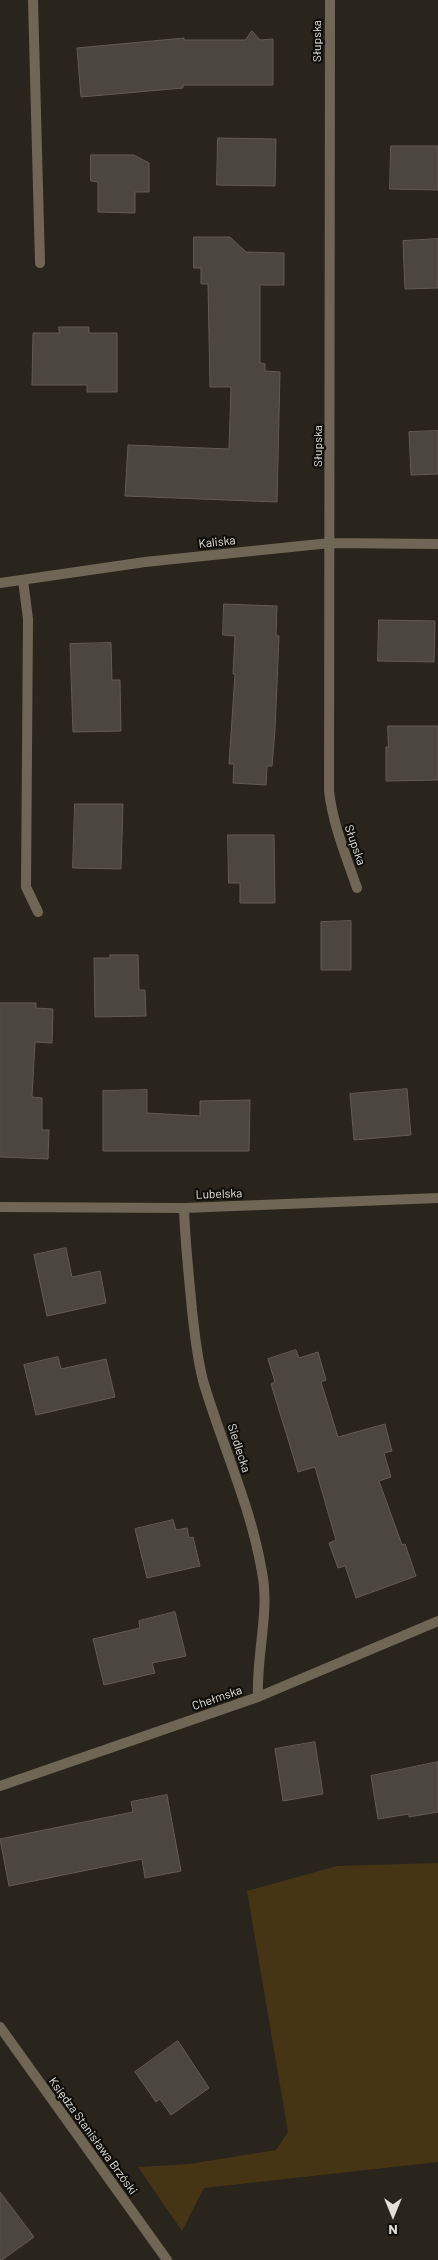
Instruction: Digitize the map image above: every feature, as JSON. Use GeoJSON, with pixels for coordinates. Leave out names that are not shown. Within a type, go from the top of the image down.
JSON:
{"type":"FeatureCollection","features":[{"type":"Feature","properties":{"kind":"street"},"geometry":{"type":"LineString","coordinates":[[33,0],[40,263]]}},
{"type":"Feature","properties":{"kind":"street","name":"Słupska"},"geometry":{"type":"LineString","coordinates":[[330,0],[329,791],[332,813],[338,834],[357,888]]}},
{"type":"Feature","properties":{"kind":"street","name":"Kaliska"},"geometry":{"type":"LineString","coordinates":[[0,583],[145,562],[330,543],[438,544]]}},
{"type":"Feature","properties":{"kind":"street"},"geometry":{"type":"LineString","coordinates":[[23,580],[28,619],[26,887],[38,912]]}},
{"type":"Feature","properties":{"kind":"street","name":"Lubelska"},"geometry":{"type":"LineString","coordinates":[[0,1207],[184,1208],[438,1198]]}},
{"type":"Feature","properties":{"kind":"street","name":"Siedlecka"},"geometry":{"type":"LineString","coordinates":[[184,1208],[185,1244],[197,1355],[204,1383],[254,1534],[263,1574],[264,1608],[257,1673],[258,1696]]}},
{"type":"Feature","properties":{"kind":"street","name":"Chełmska"},"geometry":{"type":"LineString","coordinates":[[0,1786],[258,1696],[438,1621]]}},
{"type":"Feature","properties":{"kind":"street","name":"Księdza Stanisława Brzóski"},"geometry":{"type":"LineString","coordinates":[[0,2027],[167,2260]]}},
{"type":"Feature","properties":{"kind":"shaded area"},"geometry":{"type":"Polygon","coordinates":[[[438,1863],[438,2162],[204,2188],[182,2231],[138,2167],[189,2164],[276,2150],[288,2132],[247,1891],[337,1866],[438,1863]]]}},
{"type":"Feature","properties":{"kind":"building"},"geometry":{"type":"Polygon","coordinates":[[[252,31],[260,40],[273,39],[273,85],[183,85],[183,88],[81,97],[77,48],[184,38],[184,40],[245,40],[252,31]]]}},
{"type":"Feature","properties":{"kind":"building"},"geometry":{"type":"Polygon","coordinates":[[[218,138],[276,139],[275,186],[217,185],[218,138]]]}},
{"type":"Feature","properties":{"kind":"building"},"geometry":{"type":"Polygon","coordinates":[[[391,146],[438,146],[438,190],[390,189],[391,146]]]}},
{"type":"Feature","properties":{"kind":"building"},"geometry":{"type":"Polygon","coordinates":[[[91,155],[134,155],[149,163],[149,192],[135,192],[135,213],[98,212],[98,182],[91,181],[91,155]]]}},
{"type":"Feature","properties":{"kind":"building"},"geometry":{"type":"Polygon","coordinates":[[[194,237],[230,237],[246,252],[284,253],[284,285],[260,285],[260,363],[265,364],[265,371],[280,372],[277,502],[125,496],[128,445],[229,449],[231,387],[210,387],[208,284],[201,284],[201,268],[194,268],[194,237]]]}},
{"type":"Feature","properties":{"kind":"building"},"geometry":{"type":"Polygon","coordinates":[[[438,239],[438,288],[405,289],[403,241],[438,239]]]}},
{"type":"Feature","properties":{"kind":"building"},"geometry":{"type":"Polygon","coordinates":[[[59,327],[89,327],[89,333],[117,333],[117,392],[87,392],[87,385],[32,385],[33,333],[59,333],[59,327]]]}},
{"type":"Feature","properties":{"kind":"building"},"geometry":{"type":"Polygon","coordinates":[[[438,431],[438,474],[411,475],[409,432],[438,431]]]}},
{"type":"Feature","properties":{"kind":"building"},"geometry":{"type":"Polygon","coordinates":[[[224,604],[277,606],[276,636],[279,636],[275,730],[272,766],[267,766],[266,785],[233,783],[234,764],[229,764],[235,674],[233,674],[235,636],[223,635],[224,604]]]}},
{"type":"Feature","properties":{"kind":"building"},"geometry":{"type":"Polygon","coordinates":[[[379,620],[435,621],[434,662],[378,661],[379,620]]]}},
{"type":"Feature","properties":{"kind":"building"},"geometry":{"type":"Polygon","coordinates":[[[111,643],[112,680],[120,680],[121,731],[73,732],[70,644],[111,643]]]}},
{"type":"Feature","properties":{"kind":"building"},"geometry":{"type":"Polygon","coordinates":[[[388,726],[438,726],[438,780],[386,781],[388,726]]]}},
{"type":"Feature","properties":{"kind":"building"},"geometry":{"type":"Polygon","coordinates":[[[75,804],[123,804],[121,869],[73,868],[75,804]]]}},
{"type":"Feature","properties":{"kind":"building"},"geometry":{"type":"Polygon","coordinates":[[[228,835],[274,835],[275,903],[240,903],[240,883],[229,883],[228,835]]]}},
{"type":"Feature","properties":{"kind":"building"},"geometry":{"type":"Polygon","coordinates":[[[351,921],[351,970],[321,970],[321,922],[351,921]]]}},
{"type":"Feature","properties":{"kind":"building"},"geometry":{"type":"Polygon","coordinates":[[[110,955],[138,955],[139,990],[145,990],[146,1016],[95,1017],[94,958],[110,958],[110,955]]]}},
{"type":"Feature","properties":{"kind":"building"},"geometry":{"type":"Polygon","coordinates":[[[0,1003],[36,1003],[36,1008],[53,1009],[52,1043],[35,1042],[32,1097],[42,1098],[42,1130],[49,1130],[48,1159],[0,1157],[0,1003]]]}},
{"type":"Feature","properties":{"kind":"building"},"geometry":{"type":"Polygon","coordinates":[[[407,1089],[411,1135],[354,1140],[350,1094],[407,1089]]]}},
{"type":"Feature","properties":{"kind":"building"},"geometry":{"type":"Polygon","coordinates":[[[147,1090],[147,1113],[200,1116],[200,1101],[250,1100],[249,1151],[103,1151],[103,1091],[147,1090]]]}},
{"type":"Feature","properties":{"kind":"building"},"geometry":{"type":"Polygon","coordinates":[[[66,1248],[72,1277],[100,1271],[106,1303],[47,1316],[34,1255],[66,1248]]]}},
{"type":"Feature","properties":{"kind":"building"},"geometry":{"type":"Polygon","coordinates":[[[296,1350],[299,1358],[318,1352],[326,1380],[321,1382],[338,1437],[385,1424],[392,1451],[384,1453],[391,1477],[379,1481],[402,1545],[405,1544],[416,1576],[356,1598],[345,1566],[338,1568],[329,1543],[336,1540],[315,1467],[298,1472],[271,1384],[275,1382],[268,1359],[296,1350]]]}},
{"type":"Feature","properties":{"kind":"building"},"geometry":{"type":"Polygon","coordinates":[[[58,1357],[61,1369],[106,1359],[115,1397],[36,1415],[24,1365],[58,1357]]]}},
{"type":"Feature","properties":{"kind":"building"},"geometry":{"type":"Polygon","coordinates":[[[173,1520],[176,1530],[187,1528],[189,1538],[193,1537],[200,1566],[147,1578],[135,1529],[173,1520]]]}},
{"type":"Feature","properties":{"kind":"building"},"geometry":{"type":"Polygon","coordinates":[[[175,1612],[186,1656],[152,1663],[155,1673],[104,1685],[93,1639],[140,1628],[139,1621],[175,1612]]]}},
{"type":"Feature","properties":{"kind":"building"},"geometry":{"type":"Polygon","coordinates":[[[315,1742],[323,1794],[283,1801],[275,1749],[315,1742]]]}},
{"type":"Feature","properties":{"kind":"building"},"geometry":{"type":"Polygon","coordinates":[[[438,1762],[438,1812],[409,1817],[409,1814],[378,1819],[371,1776],[438,1762]]]}},
{"type":"Feature","properties":{"kind":"building"},"geometry":{"type":"Polygon","coordinates":[[[167,1795],[181,1871],[145,1878],[142,1859],[9,1886],[0,1839],[133,1812],[131,1802],[167,1795]]]}},
{"type":"Feature","properties":{"kind":"building"},"geometry":{"type":"Polygon","coordinates":[[[178,2041],[209,2088],[171,2115],[160,2099],[156,2102],[135,2072],[178,2041]]]}},
{"type":"Feature","properties":{"kind":"building"},"geometry":{"type":"Polygon","coordinates":[[[0,2192],[34,2237],[2,2260],[0,2260],[0,2192]]]}}]}
